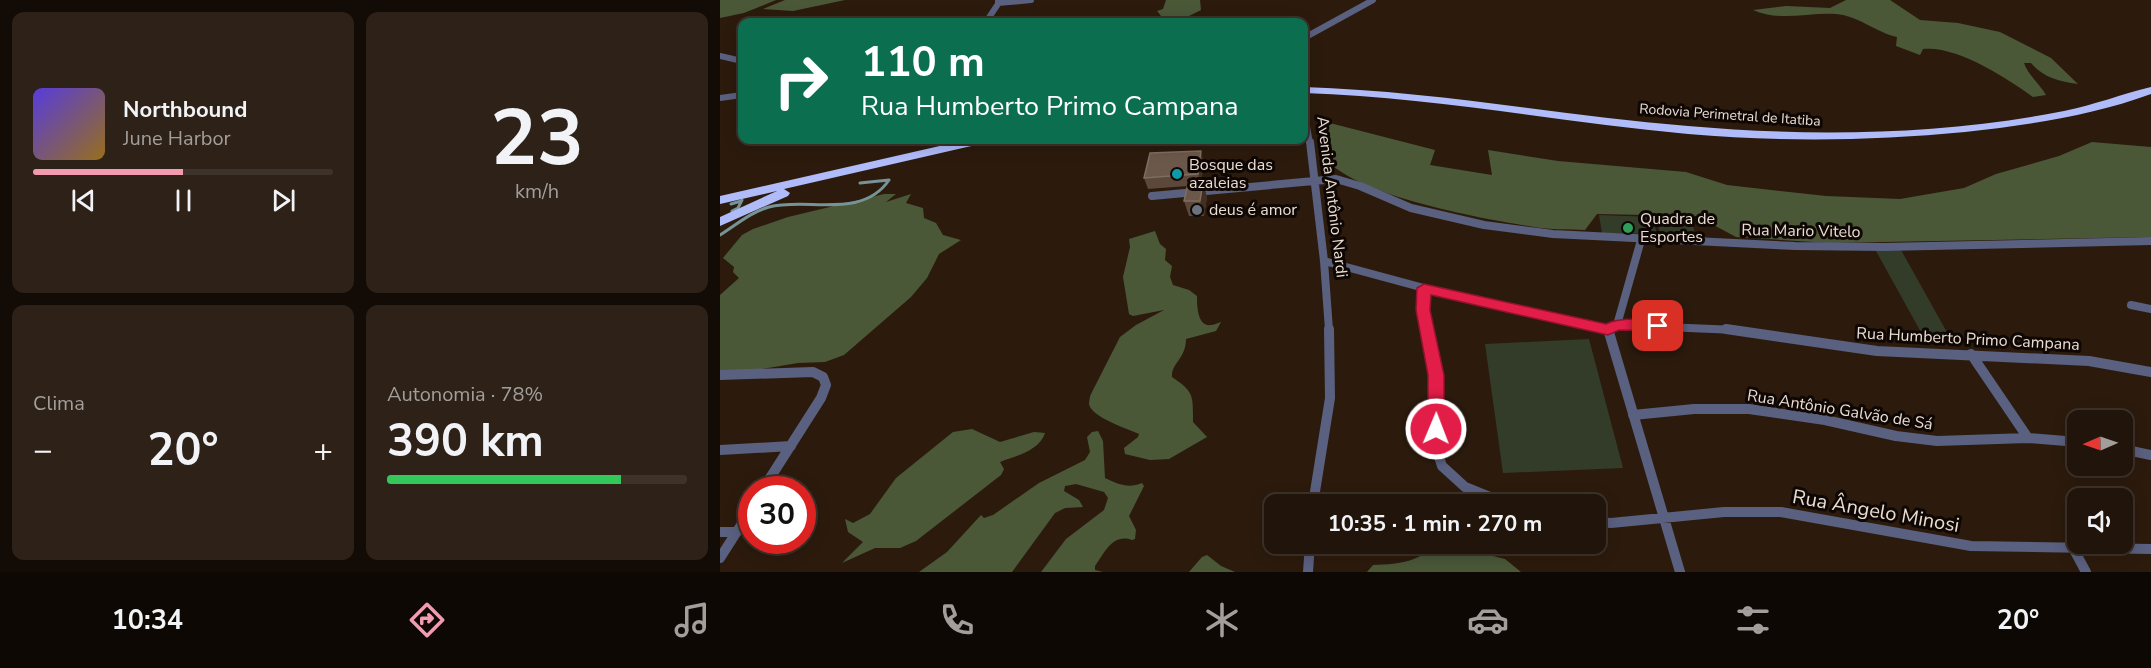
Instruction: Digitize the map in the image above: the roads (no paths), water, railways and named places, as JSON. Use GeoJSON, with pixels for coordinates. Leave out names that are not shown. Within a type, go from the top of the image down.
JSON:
{"type":"FeatureCollection","features":[{"type":"Feature","properties":{"kind":"highway","name":"Rodovia Perimetral de Itatiba"},"geometry":{"type":"LineString","coordinates":[[1308,95],[1375,92],[1670,128],[1768,135],[1822,136],[1916,134],[2018,123],[2112,103],[2151,90]]}},
{"type":"Feature","properties":{"kind":"highway","name":"Rodovia Perimetral de Itatiba"},"geometry":{"type":"LineString","coordinates":[[1308,91],[1701,138],[1819,143],[1929,140],[2001,132],[2075,120],[2151,99]]}},
{"type":"Feature","properties":{"kind":"highway"},"geometry":{"type":"LineString","coordinates":[[720,196],[937,144]]}},
{"type":"Feature","properties":{"kind":"highway"},"geometry":{"type":"LineString","coordinates":[[720,200],[963,144]]}},
{"type":"Feature","properties":{"kind":"highway"},"geometry":{"type":"LineString","coordinates":[[720,222],[771,198],[854,169]]}},
{"type":"Feature","properties":{"kind":"highway"},"geometry":{"type":"LineString","coordinates":[[720,190],[758,186]]}},
{"type":"Feature","properties":{"kind":"street"},"geometry":{"type":"LineString","coordinates":[[988,18],[998,2],[1032,0],[1029,11]]}},
{"type":"Feature","properties":{"kind":"street"},"geometry":{"type":"LineString","coordinates":[[1308,36],[1373,0]]}},
{"type":"Feature","properties":{"kind":"street"},"geometry":{"type":"LineString","coordinates":[[720,56],[738,60]]}},
{"type":"Feature","properties":{"kind":"street"},"geometry":{"type":"LineString","coordinates":[[720,98],[738,96]]}},
{"type":"Feature","properties":{"kind":"street","name":"Avenida Antônio Nardi"},"geometry":{"type":"LineString","coordinates":[[1308,135],[1324,261],[1331,358],[1330,398],[1315,494]]}},
{"type":"Feature","properties":{"kind":"street","name":"Rua Mario Vitelo"},"geometry":{"type":"LineString","coordinates":[[1152,196],[1315,181],[1350,182],[1411,208],[1484,225],[1553,234],[1641,240],[1875,247],[2151,241]]}},
{"type":"Feature","properties":{"kind":"street"},"geometry":{"type":"LineString","coordinates":[[1641,240],[1612,327],[1633,415],[1680,572]]}},
{"type":"Feature","properties":{"kind":"street","name":"Rua Humberto Primo Campana"},"geometry":{"type":"LineString","coordinates":[[1324,261],[1424,288],[1612,327],[1720,328],[1877,351],[2089,361],[2151,372]]}},
{"type":"Feature","properties":{"kind":"street"},"geometry":{"type":"LineString","coordinates":[[1424,288],[1423,310],[1436,375],[1437,451],[1442,466],[1455,480],[1482,494]]}},
{"type":"Feature","properties":{"kind":"street"},"geometry":{"type":"LineString","coordinates":[[2131,305],[2151,309]]}},
{"type":"Feature","properties":{"kind":"street"},"geometry":{"type":"LineString","coordinates":[[1971,354],[2028,438]]}},
{"type":"Feature","properties":{"kind":"street"},"geometry":{"type":"LineString","coordinates":[[720,375],[813,372],[823,377],[826,385],[821,398],[771,476]]}},
{"type":"Feature","properties":{"kind":"street","name":"Rua Antônio Galvão de Sá"},"geometry":{"type":"LineString","coordinates":[[1633,415],[1694,410],[1749,409],[1825,420],[1896,436],[1937,441],[2028,438],[2067,441]]}},
{"type":"Feature","properties":{"kind":"street"},"geometry":{"type":"LineString","coordinates":[[720,450],[791,446]]}},
{"type":"Feature","properties":{"kind":"street"},"geometry":{"type":"LineString","coordinates":[[2133,451],[2151,455]]}},
{"type":"Feature","properties":{"kind":"street","name":"Rua Ângelo Minosi"},"geometry":{"type":"LineString","coordinates":[[1606,523],[1724,512],[1781,513],[1829,519],[1928,540],[1971,546],[2067,546]]}},
{"type":"Feature","properties":{"kind":"street"},"geometry":{"type":"LineString","coordinates":[[720,558],[738,529]]}},
{"type":"Feature","properties":{"kind":"street"},"geometry":{"type":"LineString","coordinates":[[720,532],[736,532]]}},
{"type":"Feature","properties":{"kind":"street","name":"Rua Ângelo Minosi"},"geometry":{"type":"LineString","coordinates":[[2133,548],[2151,549]]}},
{"type":"Feature","properties":{"kind":"street"},"geometry":{"type":"LineString","coordinates":[[1308,572],[1309,554]]}},
{"type":"Feature","properties":{"kind":"street"},"geometry":{"type":"LineString","coordinates":[[2076,554],[2086,572]]}},
{"type":"Feature","properties":{"kind":"waterway"},"geometry":{"type":"LineString","coordinates":[[720,235],[762,209],[800,204],[833,205],[864,200],[878,192],[889,180],[860,183]]}},
{"type":"Feature","properties":{"kind":"waterway"},"geometry":{"type":"LineString","coordinates":[[732,211],[738,208],[742,200]]}},
{"type":"Feature","properties":{"kind":"waterway"},"geometry":{"type":"LineString","coordinates":[[731,204],[741,201]]}},
{"type":"Feature","properties":{"kind":"place","name":"Bosque das azaleias"},"geometry":{"type":"Point","coordinates":[1177,174]}},
{"type":"Feature","properties":{"kind":"place","name":"deus é amor"},"geometry":{"type":"Point","coordinates":[1197,210]}},
{"type":"Feature","properties":{"kind":"place","name":"Quadra de Esportes"},"geometry":{"type":"Point","coordinates":[1628,228]}}]}
